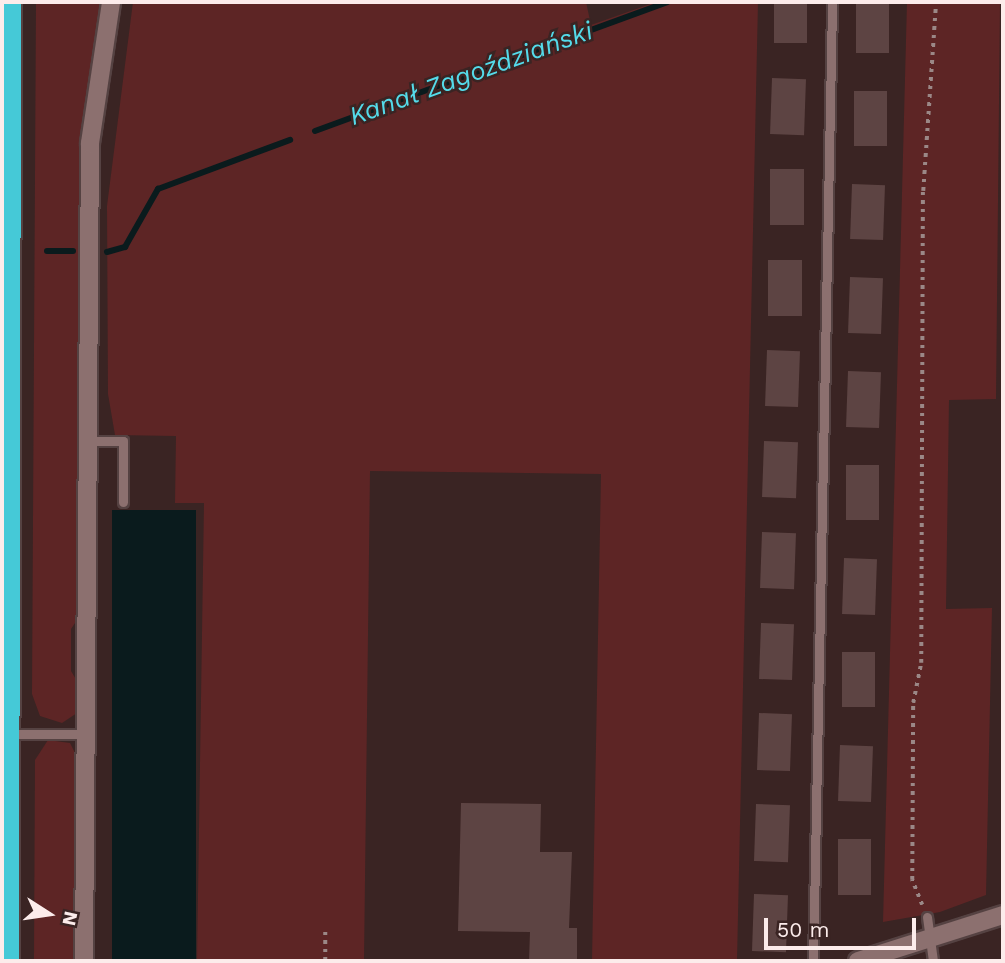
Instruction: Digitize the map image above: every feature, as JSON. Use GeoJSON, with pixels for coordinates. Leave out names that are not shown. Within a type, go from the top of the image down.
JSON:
{"type":"FeatureCollection","features":[{"type":"Feature","properties":{"kind":"highway"},"geometry":{"type":"LineString","coordinates":[[8,961],[10,2]]}},
{"type":"Feature","properties":{"kind":"street"},"geometry":{"type":"LineString","coordinates":[[84,961],[90,143],[111,2]]}},
{"type":"Feature","properties":{"kind":"street"},"geometry":{"type":"LineString","coordinates":[[858,961],[1003,915]]}},
{"type":"Feature","properties":{"kind":"lane"},"geometry":{"type":"LineString","coordinates":[[813,961],[832,2]]}},
{"type":"Feature","properties":{"kind":"lane"},"geometry":{"type":"LineString","coordinates":[[88,441],[123,441],[123,502]]}},
{"type":"Feature","properties":{"kind":"lane"},"geometry":{"type":"LineString","coordinates":[[9,734],[86,734]]}},
{"type":"Feature","properties":{"kind":"lane"},"geometry":{"type":"LineString","coordinates":[[927,917],[933,937],[933,961]]}},
{"type":"Feature","properties":{"kind":"path"},"geometry":{"type":"LineString","coordinates":[[927,917],[914,892],[911,865],[924,403],[923,191],[936,2]]}},
{"type":"Feature","properties":{"kind":"path"},"geometry":{"type":"LineString","coordinates":[[325,929],[325,961]]}},
{"type":"Feature","properties":{"kind":"shaded area"},"geometry":{"type":"Polygon","coordinates":[[[36,2],[106,2],[80,191],[79,617],[71,629],[71,671],[77,681],[77,713],[62,723],[40,716],[32,694],[36,2]]]}},
{"type":"Feature","properties":{"kind":"shaded area"},"geometry":{"type":"Polygon","coordinates":[[[133,2],[586,2],[591,25],[656,2],[758,2],[737,961],[592,961],[601,474],[370,471],[364,961],[197,961],[204,503],[175,503],[176,436],[115,435],[108,394],[107,206],[133,2]]]}},
{"type":"Feature","properties":{"kind":"shaded area"},"geometry":{"type":"Polygon","coordinates":[[[907,2],[1000,2],[996,399],[949,400],[946,609],[992,608],[986,895],[940,912],[883,922],[907,2]]]}},
{"type":"Feature","properties":{"kind":"shaded area"},"geometry":{"type":"Polygon","coordinates":[[[112,510],[196,510],[196,961],[112,961],[112,510]]]}},
{"type":"Feature","properties":{"kind":"shaded area"},"geometry":{"type":"Polygon","coordinates":[[[48,740],[70,743],[77,757],[75,961],[34,961],[35,760],[48,740]]]}},
{"type":"Feature","properties":{"kind":"building"},"geometry":{"type":"Polygon","coordinates":[[[774,2],[807,2],[807,43],[774,43],[774,2]]]}},
{"type":"Feature","properties":{"kind":"building"},"geometry":{"type":"Polygon","coordinates":[[[856,2],[889,2],[889,53],[856,53],[856,2]]]}},
{"type":"Feature","properties":{"kind":"building"},"geometry":{"type":"Polygon","coordinates":[[[772,78],[806,79],[804,135],[770,134],[772,78]]]}},
{"type":"Feature","properties":{"kind":"building"},"geometry":{"type":"Polygon","coordinates":[[[854,91],[887,91],[887,146],[854,146],[854,91]]]}},
{"type":"Feature","properties":{"kind":"building"},"geometry":{"type":"Polygon","coordinates":[[[770,169],[804,169],[804,225],[770,225],[770,169]]]}},
{"type":"Feature","properties":{"kind":"building"},"geometry":{"type":"Polygon","coordinates":[[[852,184],[885,185],[883,240],[850,239],[852,184]]]}},
{"type":"Feature","properties":{"kind":"building"},"geometry":{"type":"Polygon","coordinates":[[[768,260],[802,260],[802,316],[768,316],[768,260]]]}},
{"type":"Feature","properties":{"kind":"building"},"geometry":{"type":"Polygon","coordinates":[[[850,277],[883,278],[881,334],[848,333],[850,277]]]}},
{"type":"Feature","properties":{"kind":"building"},"geometry":{"type":"Polygon","coordinates":[[[767,350],[800,351],[798,407],[765,406],[767,350]]]}},
{"type":"Feature","properties":{"kind":"building"},"geometry":{"type":"Polygon","coordinates":[[[848,371],[881,372],[879,428],[846,427],[848,371]]]}},
{"type":"Feature","properties":{"kind":"building"},"geometry":{"type":"Polygon","coordinates":[[[764,441],[798,442],[796,498],[762,497],[764,441]]]}},
{"type":"Feature","properties":{"kind":"building"},"geometry":{"type":"Polygon","coordinates":[[[846,465],[879,465],[879,520],[846,520],[846,465]]]}},
{"type":"Feature","properties":{"kind":"building"},"geometry":{"type":"Polygon","coordinates":[[[762,532],[796,533],[794,589],[760,588],[762,532]]]}},
{"type":"Feature","properties":{"kind":"building"},"geometry":{"type":"Polygon","coordinates":[[[844,558],[877,559],[875,615],[842,614],[844,558]]]}},
{"type":"Feature","properties":{"kind":"building"},"geometry":{"type":"Polygon","coordinates":[[[761,623],[794,624],[792,680],[759,679],[761,623]]]}},
{"type":"Feature","properties":{"kind":"building"},"geometry":{"type":"Polygon","coordinates":[[[842,652],[875,652],[875,707],[842,707],[842,652]]]}},
{"type":"Feature","properties":{"kind":"building"},"geometry":{"type":"Polygon","coordinates":[[[759,713],[792,714],[790,771],[757,770],[759,713]]]}},
{"type":"Feature","properties":{"kind":"building"},"geometry":{"type":"Polygon","coordinates":[[[840,745],[873,746],[871,802],[838,801],[840,745]]]}},
{"type":"Feature","properties":{"kind":"building"},"geometry":{"type":"Polygon","coordinates":[[[461,803],[541,804],[540,852],[572,852],[569,928],[577,928],[577,961],[529,961],[530,932],[458,931],[461,803]]]}},
{"type":"Feature","properties":{"kind":"building"},"geometry":{"type":"Polygon","coordinates":[[[756,804],[790,805],[788,862],[754,861],[756,804]]]}},
{"type":"Feature","properties":{"kind":"building"},"geometry":{"type":"Polygon","coordinates":[[[838,839],[871,839],[871,895],[838,895],[838,839]]]}},
{"type":"Feature","properties":{"kind":"building"},"geometry":{"type":"Polygon","coordinates":[[[754,894],[788,895],[786,952],[752,951],[754,894]]]}},
{"type":"Feature","properties":{"kind":"waterway","name":"Kanał Zagoździański"},"geometry":{"type":"LineString","coordinates":[[315,131],[667,2]]}},
{"type":"Feature","properties":{"kind":"waterway","name":"Kanał Zagoździański"},"geometry":{"type":"LineString","coordinates":[[107,252],[125,247],[158,189],[290,140]]}},
{"type":"Feature","properties":{"kind":"waterway","name":"Kanał Zagoździański"},"geometry":{"type":"LineString","coordinates":[[47,251],[73,251]]}}]}
